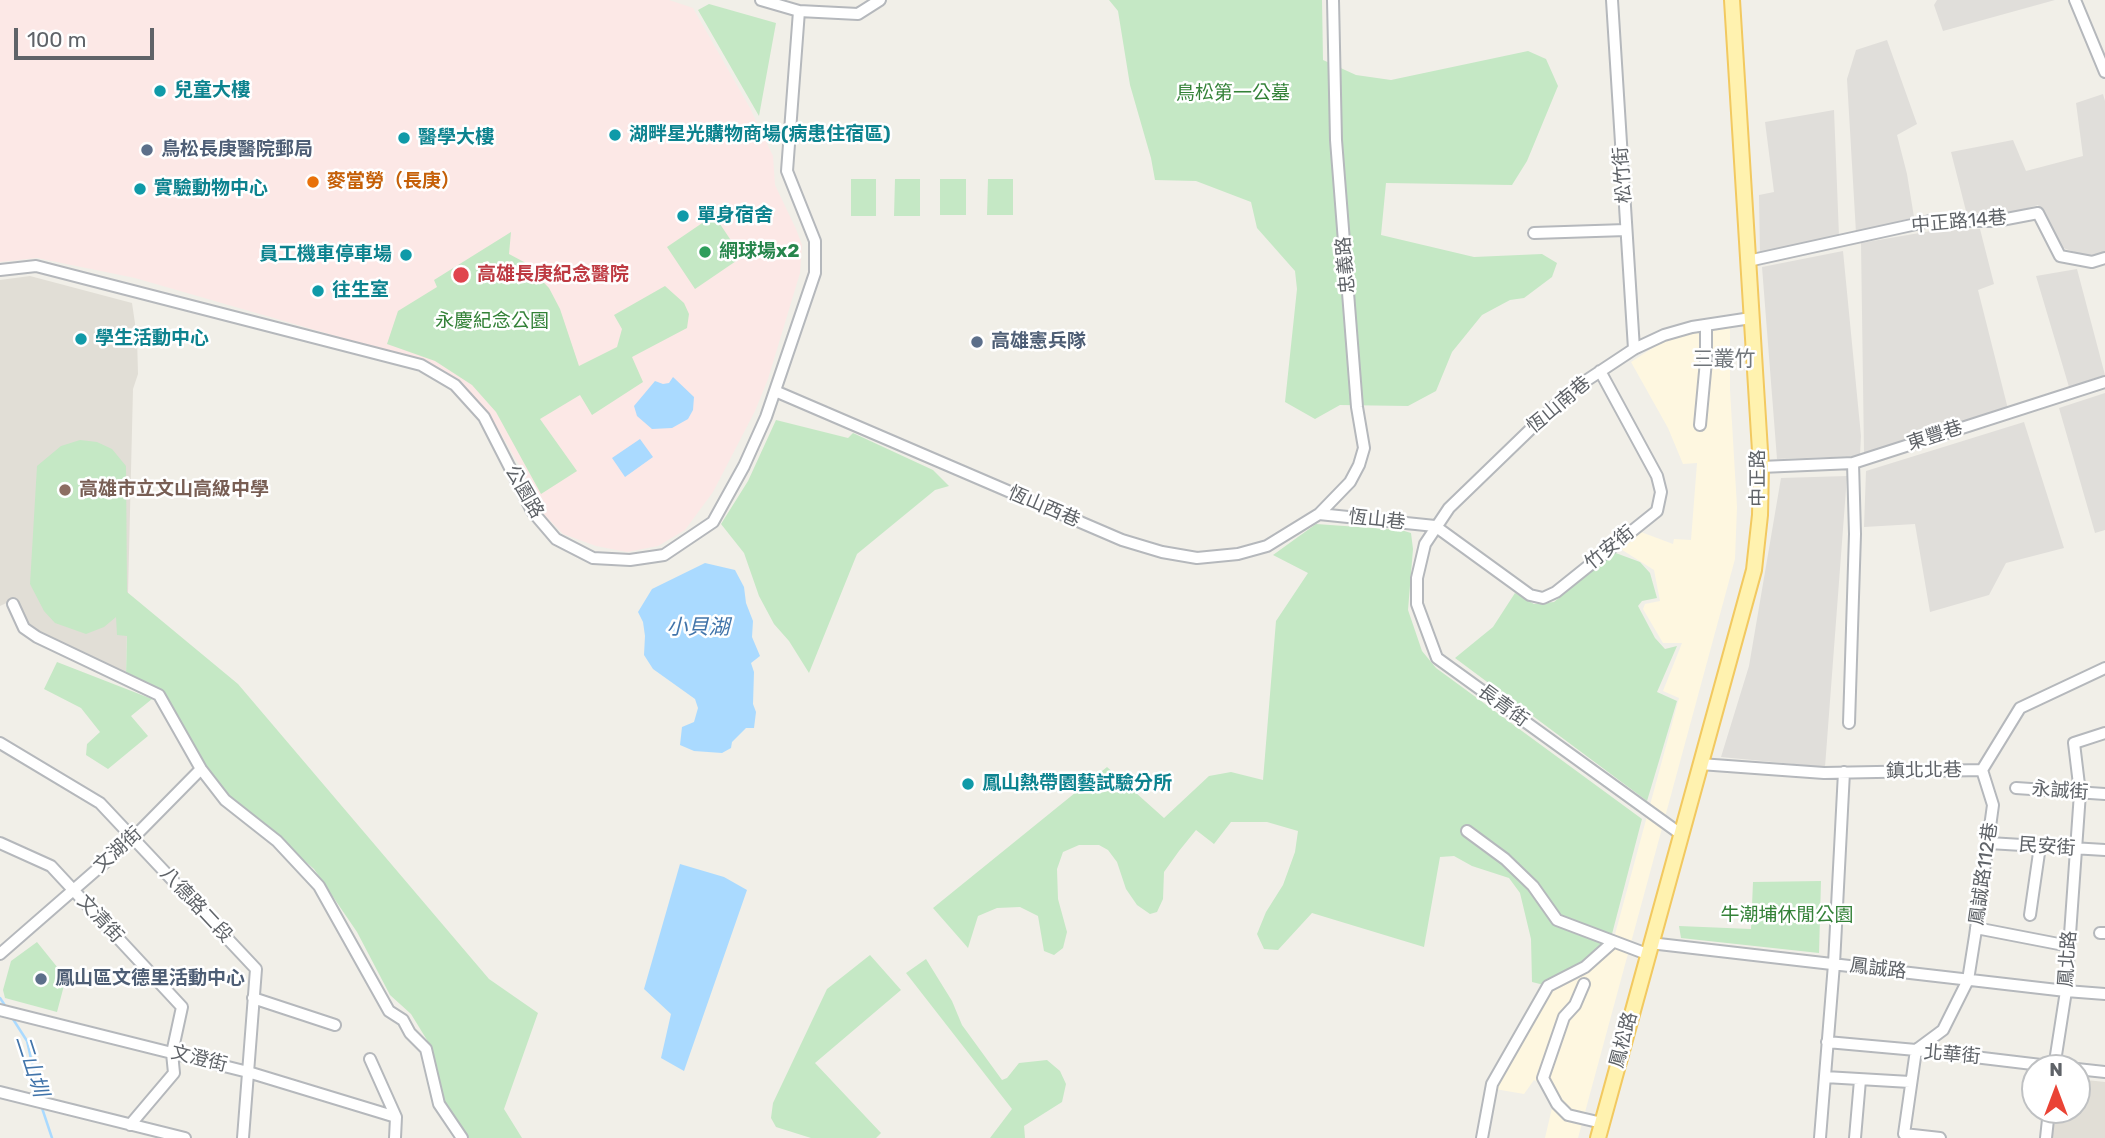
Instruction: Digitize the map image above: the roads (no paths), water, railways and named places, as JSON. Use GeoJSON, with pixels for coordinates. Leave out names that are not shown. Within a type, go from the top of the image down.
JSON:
{"type":"FeatureCollection","features":[{"type":"Feature","properties":{"kind":"main road","name":"中正路"},"geometry":{"type":"LineString","coordinates":[[1649,948],[1754,570],[1760,515],[1761,467],[1732,0]]}},
{"type":"Feature","properties":{"kind":"main road","name":"鳳松路"},"geometry":{"type":"LineString","coordinates":[[1598,1138],[1649,948]]}},
{"type":"Feature","properties":{"kind":"street"},"geometry":{"type":"LineString","coordinates":[[761,0],[799,11],[858,14],[880,0]]}},
{"type":"Feature","properties":{"kind":"street","name":"忠義路"},"geometry":{"type":"LineString","coordinates":[[1319,514],[1350,482],[1364,448],[1357,407],[1336,139],[1333,0]]}},
{"type":"Feature","properties":{"kind":"street","name":"松竹街"},"geometry":{"type":"LineString","coordinates":[[1612,0],[1634,349]]}},
{"type":"Feature","properties":{"kind":"street"},"geometry":{"type":"LineString","coordinates":[[2075,0],[2105,72]]}},
{"type":"Feature","properties":{"kind":"street","name":"公園路"},"geometry":{"type":"LineString","coordinates":[[0,270],[36,266],[421,365],[455,385],[484,417],[531,511],[556,539],[593,558],[630,560],[664,555],[713,522],[744,466],[766,417],[815,272],[815,241],[787,171],[799,11]]}},
{"type":"Feature","properties":{"kind":"street","name":"中正路14巷"},"geometry":{"type":"LineString","coordinates":[[1748,261],[1930,222],[1996,222],[2038,213],[2060,256],[2092,262],[2105,258]]}},
{"type":"Feature","properties":{"kind":"street"},"geometry":{"type":"LineString","coordinates":[[1534,233],[1626,230]]}},
{"type":"Feature","properties":{"kind":"street","name":"恆山南巷"},"geometry":{"type":"LineString","coordinates":[[1435,526],[1449,508],[1569,392],[1600,371],[1634,349],[1664,335],[1751,318]]}},
{"type":"Feature","properties":{"kind":"street"},"geometry":{"type":"LineString","coordinates":[[1700,425],[1706,361],[1706,325]]}},
{"type":"Feature","properties":{"kind":"street","name":"竹安街"},"geometry":{"type":"LineString","coordinates":[[1435,526],[1530,595],[1543,598],[1556,592],[1657,511],[1661,492],[1657,477],[1600,371]]}},
{"type":"Feature","properties":{"kind":"street","name":"東豐巷"},"geometry":{"type":"LineString","coordinates":[[1761,467],[1853,463],[2105,382]]}},
{"type":"Feature","properties":{"kind":"street","name":"恆山西巷"},"geometry":{"type":"LineString","coordinates":[[775,391],[1122,540],[1162,552],[1197,558],[1238,554],[1267,546],[1319,514]]}},
{"type":"Feature","properties":{"kind":"street"},"geometry":{"type":"LineString","coordinates":[[1849,723],[1855,534],[1853,463]]}},
{"type":"Feature","properties":{"kind":"street","name":"恆山巷"},"geometry":{"type":"LineString","coordinates":[[1319,514],[1435,526]]}},
{"type":"Feature","properties":{"kind":"street","name":"長青街"},"geometry":{"type":"LineString","coordinates":[[1435,526],[1425,544],[1417,579],[1417,604],[1437,658],[1682,835]]}},
{"type":"Feature","properties":{"kind":"street"},"geometry":{"type":"LineString","coordinates":[[13,604],[24,628],[37,637],[159,695],[201,769],[225,800],[277,841],[319,886],[389,1011],[403,1020],[410,1033],[426,1049],[439,1104],[462,1138]]}},
{"type":"Feature","properties":{"kind":"street","name":"鎮北北巷"},"geometry":{"type":"LineString","coordinates":[[1700,764],[1844,772],[1982,770],[2020,708],[2105,668]]}},
{"type":"Feature","properties":{"kind":"street","name":"鳳北路"},"geometry":{"type":"LineString","coordinates":[[2059,1054],[2080,793],[2074,743],[2105,733]]}},
{"type":"Feature","properties":{"kind":"street","name":"八德路二段"},"geometry":{"type":"LineString","coordinates":[[0,743],[100,803],[256,970],[243,1138]]}},
{"type":"Feature","properties":{"kind":"street","name":"文湖街"},"geometry":{"type":"LineString","coordinates":[[0,954],[133,838],[201,769]]}},
{"type":"Feature","properties":{"kind":"street","name":"鳳誠路112巷"},"geometry":{"type":"LineString","coordinates":[[1916,1049],[1943,1030],[1968,980],[1993,805],[1982,770]]}},
{"type":"Feature","properties":{"kind":"street"},"geometry":{"type":"LineString","coordinates":[[1820,1138],[1834,964],[1844,772]]}},
{"type":"Feature","properties":{"kind":"street","name":"永誠街"},"geometry":{"type":"LineString","coordinates":[[2016,788],[2105,794]]}},
{"type":"Feature","properties":{"kind":"street","name":"鳳誠路"},"geometry":{"type":"LineString","coordinates":[[1467,831],[1505,859],[1533,886],[1557,920],[1613,942],[1649,948],[1834,964],[2105,994]]}},
{"type":"Feature","properties":{"kind":"street","name":"民安街"},"geometry":{"type":"LineString","coordinates":[[1989,843],[2105,850]]}},
{"type":"Feature","properties":{"kind":"street","name":"文清街"},"geometry":{"type":"LineString","coordinates":[[0,844],[51,866],[182,1007],[172,1053],[174,1073],[130,1125]]}},
{"type":"Feature","properties":{"kind":"street"},"geometry":{"type":"LineString","coordinates":[[2030,915],[2040,846]]}},
{"type":"Feature","properties":{"kind":"street"},"geometry":{"type":"LineString","coordinates":[[1976,929],[2069,946]]}},
{"type":"Feature","properties":{"kind":"street"},"geometry":{"type":"LineString","coordinates":[[1482,1138],[1492,1084],[1548,986],[1585,967],[1613,942]]}},
{"type":"Feature","properties":{"kind":"street"},"geometry":{"type":"LineString","coordinates":[[1584,984],[1575,1005],[1564,1017],[1544,1078],[1557,1104],[1568,1115],[1602,1123]]}},
{"type":"Feature","properties":{"kind":"street"},"geometry":{"type":"LineString","coordinates":[[253,998],[335,1025]]}},
{"type":"Feature","properties":{"kind":"street","name":"文澄街"},"geometry":{"type":"LineString","coordinates":[[6,1011],[248,1072],[396,1117]]}},
{"type":"Feature","properties":{"kind":"street"},"geometry":{"type":"LineString","coordinates":[[1827,1042],[1916,1049]]}},
{"type":"Feature","properties":{"kind":"street","name":"北華街"},"geometry":{"type":"LineString","coordinates":[[1940,1138],[1904,1136],[1916,1049],[2021,1063]]}},
{"type":"Feature","properties":{"kind":"street"},"geometry":{"type":"LineString","coordinates":[[370,1059],[396,1117],[395,1138]]}},
{"type":"Feature","properties":{"kind":"street"},"geometry":{"type":"LineString","coordinates":[[1825,1077],[1910,1082]]}},
{"type":"Feature","properties":{"kind":"street"},"geometry":{"type":"LineString","coordinates":[[1855,1138],[1860,1080]]}},
{"type":"Feature","properties":{"kind":"street"},"geometry":{"type":"LineString","coordinates":[[0,1092],[185,1138]]}},
{"type":"Feature","properties":{"kind":"water"},"geometry":{"type":"Polygon","coordinates":[[[673,377],[694,397],[693,410],[688,419],[672,428],[652,429],[637,416],[634,406],[655,381],[669,383],[673,377]]]}},
{"type":"Feature","properties":{"kind":"water"},"geometry":{"type":"Polygon","coordinates":[[[640,439],[653,457],[625,477],[612,458],[640,439]]]}},
{"type":"Feature","properties":{"kind":"water","name":"小貝湖"},"geometry":{"type":"Polygon","coordinates":[[[705,563],[735,570],[744,587],[746,603],[753,621],[752,637],[760,656],[751,663],[754,672],[753,704],[756,712],[754,728],[746,728],[732,742],[731,748],[722,753],[694,751],[680,745],[682,727],[694,722],[698,708],[695,699],[653,669],[644,655],[645,636],[638,612],[652,589],[705,563]]]}},
{"type":"Feature","properties":{"kind":"water"},"geometry":{"type":"Polygon","coordinates":[[[680,864],[724,877],[747,890],[684,1071],[661,1058],[671,1014],[644,989],[680,864]]]}},
{"type":"Feature","properties":{"kind":"waterway","name":"二山圳"},"geometry":{"type":"LineString","coordinates":[[0,998],[6,1007]]}},
{"type":"Feature","properties":{"kind":"waterway","name":"二山圳"},"geometry":{"type":"LineString","coordinates":[[11,1016],[27,1041],[40,1098]]}},
{"type":"Feature","properties":{"kind":"waterway","name":"二山圳"},"geometry":{"type":"LineString","coordinates":[[42,1108],[52,1138]]}},
{"type":"Feature","properties":{"kind":"place","name":"兒童大樓"},"geometry":{"type":"Point","coordinates":[160,91]}},
{"type":"Feature","properties":{"kind":"place","name":"湖畔星光購物商場(病患住宿區)"},"geometry":{"type":"Point","coordinates":[615,135]}},
{"type":"Feature","properties":{"kind":"place","name":"醫學大樓"},"geometry":{"type":"Point","coordinates":[404,138]}},
{"type":"Feature","properties":{"kind":"place","name":"鳥松長庚醫院郵局"},"geometry":{"type":"Point","coordinates":[147,150]}},
{"type":"Feature","properties":{"kind":"place","name":"麥當勞（長庚）"},"geometry":{"type":"Point","coordinates":[313,182]}},
{"type":"Feature","properties":{"kind":"place","name":"實驗動物中心"},"geometry":{"type":"Point","coordinates":[140,189]}},
{"type":"Feature","properties":{"kind":"place","name":"單身宿舍"},"geometry":{"type":"Point","coordinates":[683,216]}},
{"type":"Feature","properties":{"kind":"place","name":"網球場x2"},"geometry":{"type":"Point","coordinates":[705,252]}},
{"type":"Feature","properties":{"kind":"place","name":"員工機車停車場"},"geometry":{"type":"Point","coordinates":[406,255]}},
{"type":"Feature","properties":{"kind":"place","name":"高雄長庚紀念醫院"},"geometry":{"type":"Point","coordinates":[461,275]}},
{"type":"Feature","properties":{"kind":"place","name":"往生室"},"geometry":{"type":"Point","coordinates":[318,291]}},
{"type":"Feature","properties":{"kind":"place","name":"學生活動中心"},"geometry":{"type":"Point","coordinates":[81,339]}},
{"type":"Feature","properties":{"kind":"place","name":"高雄憲兵隊"},"geometry":{"type":"Point","coordinates":[977,342]}},
{"type":"Feature","properties":{"kind":"place","name":"高雄市立文山高級中學"},"geometry":{"type":"Point","coordinates":[65,490]}},
{"type":"Feature","properties":{"kind":"place","name":"鳳山熱帶園藝試驗分所"},"geometry":{"type":"Point","coordinates":[968,784]}},
{"type":"Feature","properties":{"kind":"place","name":"鳳山區文德里活動中心"},"geometry":{"type":"Point","coordinates":[41,979]}},
{"type":"Feature","properties":{"kind":"district","name":"三叢竹"},"geometry":{"type":"Point","coordinates":[1724,360]}},
{"type":"Feature","properties":{"kind":"park label","name":"鳥松第一公墓"},"geometry":{"type":"Point","coordinates":[1233,94]}},
{"type":"Feature","properties":{"kind":"park label","name":"永慶紀念公園"},"geometry":{"type":"Point","coordinates":[492,322]}},
{"type":"Feature","properties":{"kind":"park label","name":"牛潮埔休閒公園"},"geometry":{"type":"Point","coordinates":[1787,916]}}]}
